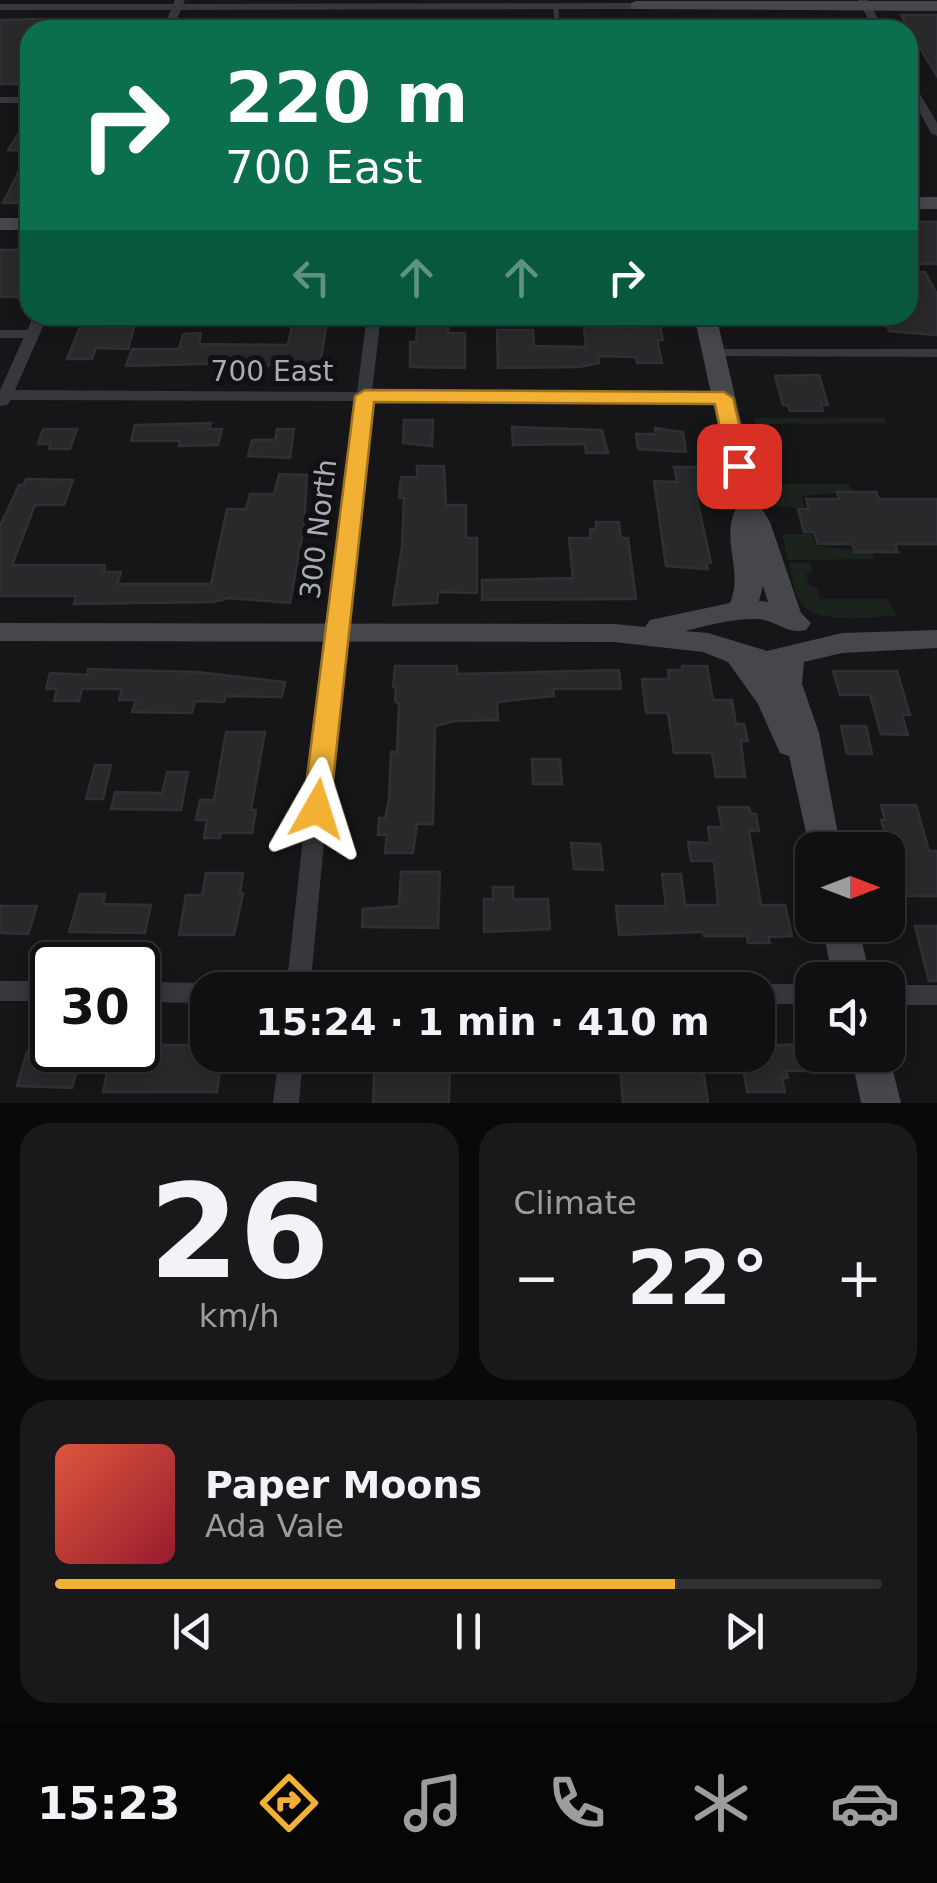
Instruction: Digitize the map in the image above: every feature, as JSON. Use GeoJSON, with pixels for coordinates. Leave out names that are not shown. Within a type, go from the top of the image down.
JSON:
{"type":"FeatureCollection","features":[{"type":"Feature","properties":{"kind":"street"},"geometry":{"type":"LineString","coordinates":[[0,7],[178,4],[406,9],[635,3],[937,6]]}},
{"type":"Feature","properties":{"kind":"street"},"geometry":{"type":"LineString","coordinates":[[918,90],[933,93]]}},
{"type":"Feature","properties":{"kind":"street"},"geometry":{"type":"LineString","coordinates":[[918,102],[937,134]]}},
{"type":"Feature","properties":{"kind":"street"},"geometry":{"type":"LineString","coordinates":[[2,399],[36,325]]}},
{"type":"Feature","properties":{"kind":"street","name":"300 North"},"geometry":{"type":"LineString","coordinates":[[300,972],[373,325]]}},
{"type":"Feature","properties":{"kind":"street"},"geometry":{"type":"LineString","coordinates":[[707,325],[748,507],[757,522],[791,637],[787,684],[804,733],[807,772],[820,832]]}},
{"type":"Feature","properties":{"kind":"street"},"geometry":{"type":"LineString","coordinates":[[714,353],[937,353]]}},
{"type":"Feature","properties":{"kind":"street","name":"700 East"},"geometry":{"type":"LineString","coordinates":[[2,399],[724,398]]}},
{"type":"Feature","properties":{"kind":"street"},"geometry":{"type":"LineString","coordinates":[[748,507],[743,521],[752,587],[720,632],[772,702],[807,772]]}},
{"type":"Feature","properties":{"kind":"street"},"geometry":{"type":"LineString","coordinates":[[614,634],[762,609],[791,637],[842,643],[937,636]]}},
{"type":"Feature","properties":{"kind":"street"},"geometry":{"type":"LineString","coordinates":[[0,632],[614,634],[686,640],[768,660],[791,637]]}},
{"type":"Feature","properties":{"kind":"street"},"geometry":{"type":"LineString","coordinates":[[0,990],[30,991]]}},
{"type":"Feature","properties":{"kind":"street"},"geometry":{"type":"LineString","coordinates":[[160,992],[190,993]]}},
{"type":"Feature","properties":{"kind":"street"},"geometry":{"type":"LineString","coordinates":[[905,995],[937,995]]}},
{"type":"Feature","properties":{"kind":"street"},"geometry":{"type":"LineString","coordinates":[[286,1103],[290,1072]]}},
{"type":"Feature","properties":{"kind":"street"},"geometry":{"type":"LineString","coordinates":[[874,1072],[881,1103]]}},
{"type":"Feature","properties":{"kind":"lane"},"geometry":{"type":"LineString","coordinates":[[556,7],[557,20]]}},
{"type":"Feature","properties":{"kind":"lane"},"geometry":{"type":"LineString","coordinates":[[0,334],[32,334]]}},
{"type":"Feature","properties":{"kind":"shaded area"},"geometry":{"type":"Polygon","coordinates":[[[754,418],[884,418],[886,423],[769,424],[776,457],[764,459],[754,418]]]}},
{"type":"Feature","properties":{"kind":"shaded area"},"geometry":{"type":"Polygon","coordinates":[[[770,484],[848,484],[853,492],[802,496],[804,507],[776,507],[770,484]]]}},
{"type":"Feature","properties":{"kind":"shaded area"},"geometry":{"type":"Polygon","coordinates":[[[782,534],[812,534],[816,546],[872,552],[874,559],[788,560],[782,534]]]}},
{"type":"Feature","properties":{"kind":"shaded area"},"geometry":{"type":"Polygon","coordinates":[[[789,563],[810,563],[812,571],[806,574],[810,587],[817,587],[820,599],[887,599],[897,616],[819,615],[801,603],[789,563]]]}},
{"type":"Feature","properties":{"kind":"building"},"geometry":{"type":"Polygon","coordinates":[[[901,15],[937,15],[937,76],[918,45],[918,20],[904,20],[901,15]]]}},
{"type":"Feature","properties":{"kind":"building"},"geometry":{"type":"Polygon","coordinates":[[[43,19],[20,20],[20,84],[0,84],[0,20],[43,19]]]}},
{"type":"Feature","properties":{"kind":"building"},"geometry":{"type":"Polygon","coordinates":[[[20,131],[20,151],[8,150],[20,131]]]}},
{"type":"Feature","properties":{"kind":"building"},"geometry":{"type":"Polygon","coordinates":[[[20,169],[20,203],[3,203],[20,169]]]}},
{"type":"Feature","properties":{"kind":"building"},"geometry":{"type":"Polygon","coordinates":[[[918,222],[937,222],[937,264],[918,264],[918,222]]]}},
{"type":"Feature","properties":{"kind":"building"},"geometry":{"type":"Polygon","coordinates":[[[0,250],[20,250],[20,297],[0,297],[0,250]]]}},
{"type":"Feature","properties":{"kind":"building"},"geometry":{"type":"Polygon","coordinates":[[[918,272],[925,272],[937,294],[937,335],[889,331],[887,325],[918,325],[918,272]]]}},
{"type":"Feature","properties":{"kind":"building"},"geometry":{"type":"Polygon","coordinates":[[[81,325],[134,327],[128,349],[96,348],[92,359],[67,359],[81,325]]]}},
{"type":"Feature","properties":{"kind":"building"},"geometry":{"type":"Polygon","coordinates":[[[292,325],[327,325],[320,365],[269,365],[260,369],[240,366],[241,363],[126,366],[132,349],[179,349],[183,334],[201,333],[199,344],[288,345],[292,325]]]}},
{"type":"Feature","properties":{"kind":"building"},"geometry":{"type":"Polygon","coordinates":[[[417,325],[448,325],[448,333],[465,333],[465,368],[410,367],[410,342],[416,342],[417,325]]]}},
{"type":"Feature","properties":{"kind":"building"},"geometry":{"type":"Polygon","coordinates":[[[660,325],[662,363],[637,363],[636,357],[598,356],[599,363],[579,367],[498,368],[497,330],[533,330],[534,346],[586,347],[584,326],[660,325]]]}},
{"type":"Feature","properties":{"kind":"building"},"geometry":{"type":"Polygon","coordinates":[[[819,375],[828,405],[821,405],[823,411],[790,411],[788,405],[783,405],[775,376],[819,375]]]}},
{"type":"Feature","properties":{"kind":"building"},"geometry":{"type":"Polygon","coordinates":[[[404,420],[433,420],[432,446],[403,443],[404,420]]]}},
{"type":"Feature","properties":{"kind":"building"},"geometry":{"type":"Polygon","coordinates":[[[211,423],[209,429],[222,429],[218,445],[131,441],[135,425],[211,423]]]}},
{"type":"Feature","properties":{"kind":"building"},"geometry":{"type":"Polygon","coordinates":[[[512,427],[602,430],[608,453],[586,453],[585,444],[513,445],[512,427]]]}},
{"type":"Feature","properties":{"kind":"building"},"geometry":{"type":"Polygon","coordinates":[[[655,428],[683,432],[686,452],[638,449],[636,434],[656,434],[655,428]]]}},
{"type":"Feature","properties":{"kind":"building"},"geometry":{"type":"Polygon","coordinates":[[[43,429],[77,429],[70,449],[49,449],[51,444],[38,444],[43,429]]]}},
{"type":"Feature","properties":{"kind":"building"},"geometry":{"type":"Polygon","coordinates":[[[277,429],[294,429],[290,458],[248,456],[252,440],[275,440],[277,429]]]}},
{"type":"Feature","properties":{"kind":"building"},"geometry":{"type":"Polygon","coordinates":[[[417,466],[444,466],[446,505],[466,505],[466,538],[477,538],[477,593],[438,592],[437,603],[393,605],[402,547],[401,477],[417,477],[417,466]]]}},
{"type":"Feature","properties":{"kind":"building"},"geometry":{"type":"Polygon","coordinates":[[[674,467],[698,467],[702,494],[696,494],[711,563],[706,563],[708,569],[666,566],[654,481],[677,482],[674,467]]]}},
{"type":"Feature","properties":{"kind":"building"},"geometry":{"type":"Polygon","coordinates":[[[279,474],[307,475],[304,526],[290,603],[229,598],[214,602],[74,604],[76,596],[0,596],[0,526],[19,485],[24,485],[26,479],[73,480],[64,505],[35,505],[12,565],[105,565],[104,572],[121,572],[117,584],[211,584],[227,509],[246,509],[250,494],[274,494],[279,474]]]}},
{"type":"Feature","properties":{"kind":"building"},"geometry":{"type":"Polygon","coordinates":[[[837,492],[876,492],[879,499],[937,499],[937,544],[895,544],[898,552],[855,552],[852,544],[818,544],[814,532],[804,532],[798,509],[809,509],[806,499],[839,499],[837,492]]]}},
{"type":"Feature","properties":{"kind":"building"},"geometry":{"type":"Polygon","coordinates":[[[596,522],[619,522],[621,538],[628,538],[636,599],[482,600],[482,580],[573,578],[569,538],[591,538],[590,529],[596,529],[596,522]]]}},
{"type":"Feature","properties":{"kind":"building"},"geometry":{"type":"Polygon","coordinates":[[[395,666],[457,666],[457,674],[619,670],[621,689],[553,689],[554,696],[497,702],[498,720],[455,721],[435,726],[433,824],[417,824],[413,853],[385,853],[387,835],[378,835],[379,818],[385,818],[389,800],[391,752],[397,752],[399,704],[393,687],[395,666]]]}},
{"type":"Feature","properties":{"kind":"building"},"geometry":{"type":"Polygon","coordinates":[[[682,666],[707,666],[713,700],[732,700],[736,724],[744,724],[748,741],[741,741],[745,777],[716,777],[712,753],[674,753],[668,713],[646,713],[642,679],[669,679],[668,670],[682,670],[682,666]]]}},
{"type":"Feature","properties":{"kind":"building"},"geometry":{"type":"Polygon","coordinates":[[[88,669],[197,672],[285,682],[282,697],[226,696],[224,702],[195,701],[192,713],[132,712],[136,700],[119,700],[122,689],[82,689],[79,701],[54,701],[57,689],[46,689],[50,673],[88,675],[88,669]]]}},
{"type":"Feature","properties":{"kind":"building"},"geometry":{"type":"Polygon","coordinates":[[[833,671],[897,671],[910,715],[902,715],[908,735],[881,734],[870,695],[840,695],[833,671]]]}},
{"type":"Feature","properties":{"kind":"building"},"geometry":{"type":"Polygon","coordinates":[[[841,726],[866,726],[872,754],[847,754],[841,726]]]}},
{"type":"Feature","properties":{"kind":"building"},"geometry":{"type":"Polygon","coordinates":[[[226,732],[265,732],[251,810],[256,810],[252,833],[221,833],[220,838],[204,838],[207,820],[196,820],[200,800],[214,800],[226,732]]]}},
{"type":"Feature","properties":{"kind":"building"},"geometry":{"type":"Polygon","coordinates":[[[532,759],[560,759],[562,784],[533,784],[532,759]]]}},
{"type":"Feature","properties":{"kind":"building"},"geometry":{"type":"Polygon","coordinates":[[[95,765],[111,765],[103,799],[86,799],[95,765]]]}},
{"type":"Feature","properties":{"kind":"building"},"geometry":{"type":"Polygon","coordinates":[[[167,772],[188,772],[181,810],[111,809],[115,792],[162,793],[167,772]]]}},
{"type":"Feature","properties":{"kind":"building"},"geometry":{"type":"Polygon","coordinates":[[[881,805],[916,805],[929,851],[937,851],[937,896],[906,896],[905,832],[885,832],[881,820],[885,820],[881,805]]]}},
{"type":"Feature","properties":{"kind":"building"},"geometry":{"type":"Polygon","coordinates":[[[718,807],[749,807],[751,814],[756,814],[759,831],[749,831],[761,905],[785,905],[792,936],[768,937],[770,943],[748,943],[747,936],[704,936],[703,932],[619,935],[616,906],[666,906],[662,874],[681,874],[685,905],[718,905],[714,861],[691,861],[688,842],[710,843],[708,827],[722,827],[718,807]]]}},
{"type":"Feature","properties":{"kind":"building"},"geometry":{"type":"Polygon","coordinates":[[[571,843],[600,844],[603,870],[574,869],[571,843]]]}},
{"type":"Feature","properties":{"kind":"building"},"geometry":{"type":"Polygon","coordinates":[[[401,872],[440,872],[438,928],[362,927],[363,909],[399,906],[401,872]]]}},
{"type":"Feature","properties":{"kind":"building"},"geometry":{"type":"Polygon","coordinates":[[[206,873],[243,873],[243,894],[234,935],[179,935],[186,895],[202,895],[206,873]]]}},
{"type":"Feature","properties":{"kind":"building"},"geometry":{"type":"Polygon","coordinates":[[[493,887],[513,887],[513,899],[548,899],[550,929],[484,932],[484,899],[493,899],[493,887]]]}},
{"type":"Feature","properties":{"kind":"building"},"geometry":{"type":"Polygon","coordinates":[[[80,894],[105,894],[103,904],[151,905],[145,933],[69,932],[80,894]]]}},
{"type":"Feature","properties":{"kind":"building"},"geometry":{"type":"Polygon","coordinates":[[[0,906],[37,906],[28,934],[0,933],[0,906]]]}},
{"type":"Feature","properties":{"kind":"building"},"geometry":{"type":"Polygon","coordinates":[[[915,926],[937,926],[937,981],[929,981],[915,926]]]}},
{"type":"Feature","properties":{"kind":"building"},"geometry":{"type":"Polygon","coordinates":[[[795,1044],[795,1071],[786,1071],[788,1078],[782,1078],[785,1092],[747,1092],[744,1072],[775,1072],[775,1045],[795,1044]]]}},
{"type":"Feature","properties":{"kind":"building"},"geometry":{"type":"Polygon","coordinates":[[[160,1045],[190,1045],[190,1072],[220,1072],[217,1092],[103,1092],[107,1072],[160,1072],[160,1045]]]}},
{"type":"Feature","properties":{"kind":"building"},"geometry":{"type":"Polygon","coordinates":[[[27,1052],[30,1072],[76,1072],[72,1088],[17,1086],[27,1052]]]}},
{"type":"Feature","properties":{"kind":"building"},"geometry":{"type":"Polygon","coordinates":[[[374,1072],[450,1072],[449,1103],[373,1103],[374,1072]]]}},
{"type":"Feature","properties":{"kind":"building"},"geometry":{"type":"Polygon","coordinates":[[[620,1072],[703,1072],[708,1103],[623,1103],[620,1072]]]}},
{"type":"Feature","properties":{"kind":"route"},"geometry":{"type":"LineString","coordinates":[[317,809],[365,396],[724,398],[739,466]]}}]}
